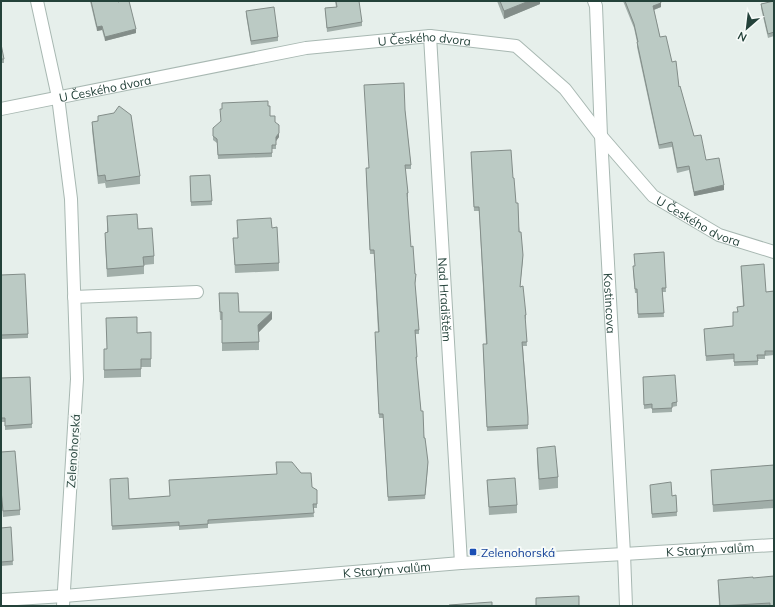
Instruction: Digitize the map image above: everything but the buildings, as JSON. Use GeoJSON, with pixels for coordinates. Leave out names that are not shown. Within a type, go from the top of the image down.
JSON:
{"type":"FeatureCollection","features":[{"type":"Feature","properties":{"kind":"street","name":"Zelenohorská"},"geometry":{"type":"LineString","coordinates":[[37,1],[58,98],[71,199],[77,379],[64,601]]}},
{"type":"Feature","properties":{"kind":"street","name":"Kostincova"},"geometry":{"type":"LineString","coordinates":[[594,1],[596,6],[601,136],[626,606]]}},
{"type":"Feature","properties":{"kind":"street","name":"U Českého dvora"},"geometry":{"type":"LineString","coordinates":[[1,109],[306,48],[430,36],[516,46],[565,89],[601,136],[653,196],[719,235],[774,252]]}},
{"type":"Feature","properties":{"kind":"street","name":"Nad Hradištěm"},"geometry":{"type":"LineString","coordinates":[[430,36],[462,563]]}},
{"type":"Feature","properties":{"kind":"street"},"geometry":{"type":"LineString","coordinates":[[74,297],[197,292]]}},
{"type":"Feature","properties":{"kind":"street","name":"K Starým valům"},"geometry":{"type":"LineString","coordinates":[[1,600],[64,601],[462,563],[774,545]]}},
{"type":"Feature","properties":{"kind":"place","name":"Zelenohorská"},"geometry":{"type":"Point","coordinates":[473,552]}}]}
